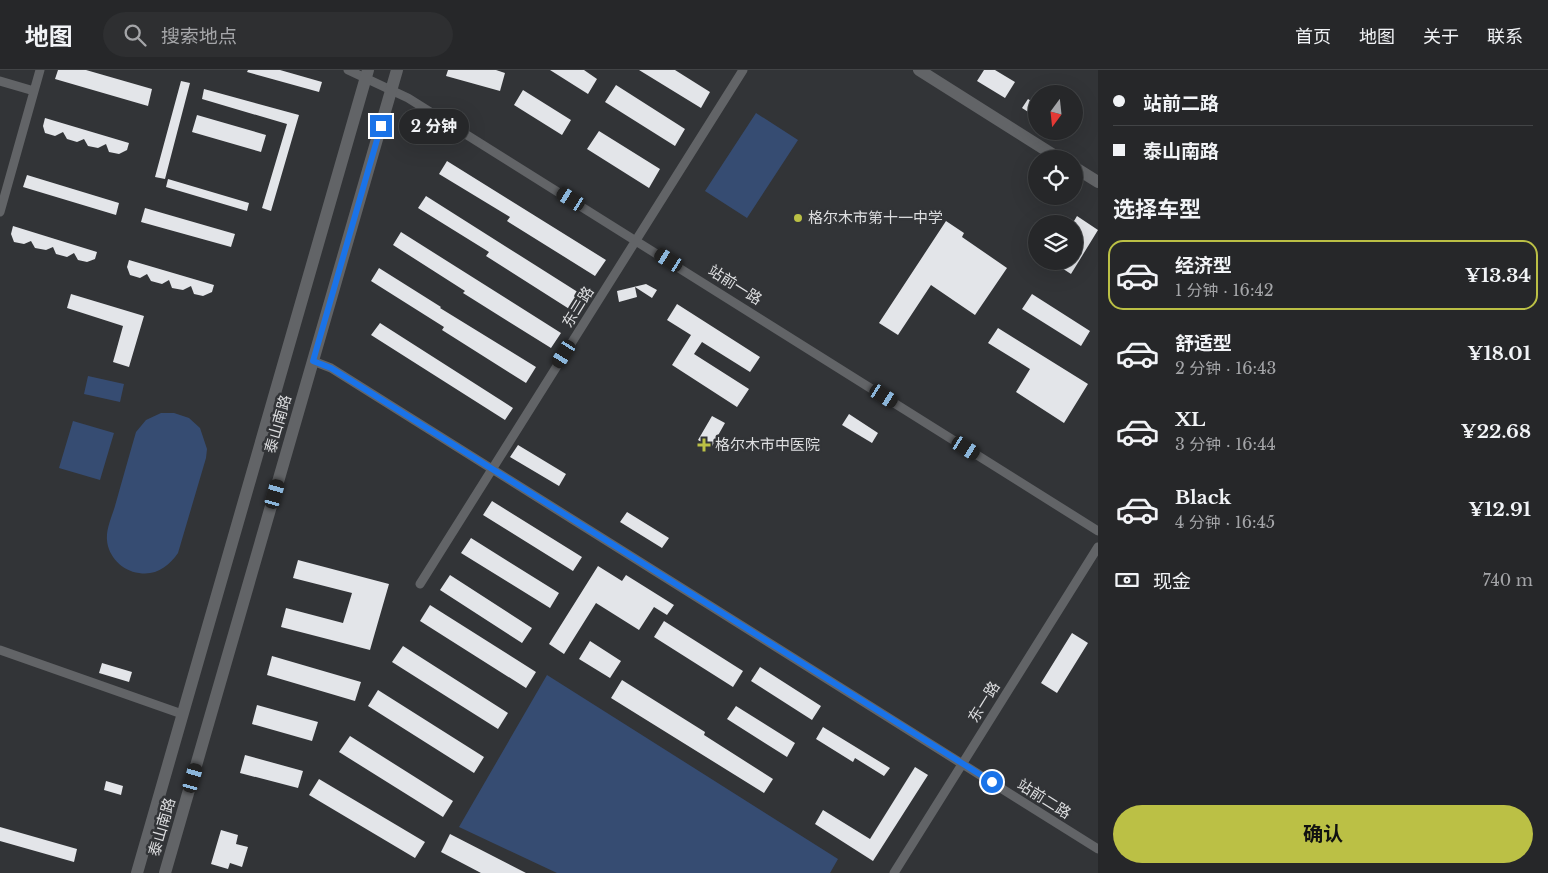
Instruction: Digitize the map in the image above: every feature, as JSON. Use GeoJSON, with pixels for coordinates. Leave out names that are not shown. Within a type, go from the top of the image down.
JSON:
{"type":"FeatureCollection","features":[{"type":"Feature","properties":{"kind":"street"},"geometry":{"type":"LineString","coordinates":[[0,212],[40,70]]}},
{"type":"Feature","properties":{"kind":"street","name":"泰山南路"},"geometry":{"type":"LineString","coordinates":[[166,873],[397,70]]}},
{"type":"Feature","properties":{"kind":"street","name":"东二路"},"geometry":{"type":"LineString","coordinates":[[420,584],[743,70]]}},
{"type":"Feature","properties":{"kind":"street"},"geometry":{"type":"LineString","coordinates":[[918,70],[1046,150]]}},
{"type":"Feature","properties":{"kind":"street","name":"站前一路"},"geometry":{"type":"LineString","coordinates":[[349,71],[366,74],[408,98],[636,239],[1098,531]]}},
{"type":"Feature","properties":{"kind":"street","name":"泰山南路"},"geometry":{"type":"LineString","coordinates":[[137,873],[366,74]]}},
{"type":"Feature","properties":{"kind":"street"},"geometry":{"type":"LineString","coordinates":[[0,81],[34,91]]}},
{"type":"Feature","properties":{"kind":"street"},"geometry":{"type":"LineString","coordinates":[[1083,173],[1098,182]]}},
{"type":"Feature","properties":{"kind":"street","name":"站前二路"},"geometry":{"type":"LineString","coordinates":[[313,361],[331,368],[1098,849]]}},
{"type":"Feature","properties":{"kind":"street","name":"东一路"},"geometry":{"type":"LineString","coordinates":[[894,873],[961,763],[1098,547]]}},
{"type":"Feature","properties":{"kind":"street"},"geometry":{"type":"LineString","coordinates":[[0,650],[182,714]]}},
{"type":"Feature","properties":{"kind":"shaded area"},"geometry":{"type":"Polygon","coordinates":[[[756,113],[798,140],[747,218],[705,191],[756,113]]]}},
{"type":"Feature","properties":{"kind":"shaded area"},"geometry":{"type":"Polygon","coordinates":[[[88,376],[124,384],[120,402],[84,394],[88,376]]]}},
{"type":"Feature","properties":{"kind":"shaded area"},"geometry":{"type":"Polygon","coordinates":[[[161,413],[174,413],[189,418],[200,428],[207,449],[178,553],[162,569],[145,574],[133,572],[117,562],[108,546],[107,531],[136,432],[146,420],[161,413]]]}},
{"type":"Feature","properties":{"kind":"shaded area"},"geometry":{"type":"Polygon","coordinates":[[[73,421],[114,433],[100,480],[59,468],[73,421]]]}},
{"type":"Feature","properties":{"kind":"shaded area"},"geometry":{"type":"Polygon","coordinates":[[[547,675],[838,859],[830,873],[557,873],[459,827],[547,675]]]}},
{"type":"Feature","properties":{"kind":"building"},"geometry":{"type":"Polygon","coordinates":[[[58,70],[86,70],[152,89],[148,106],[55,79],[58,70]]]}},
{"type":"Feature","properties":{"kind":"building"},"geometry":{"type":"Polygon","coordinates":[[[248,70],[280,70],[322,82],[319,92],[247,72],[248,70]]]}},
{"type":"Feature","properties":{"kind":"building"},"geometry":{"type":"Polygon","coordinates":[[[448,70],[496,70],[505,73],[500,91],[446,76],[448,70]]]}},
{"type":"Feature","properties":{"kind":"building"},"geometry":{"type":"Polygon","coordinates":[[[550,70],[584,70],[597,79],[588,94],[550,70]]]}},
{"type":"Feature","properties":{"kind":"building"},"geometry":{"type":"Polygon","coordinates":[[[639,70],[675,70],[710,92],[701,108],[639,70]]]}},
{"type":"Feature","properties":{"kind":"building"},"geometry":{"type":"Polygon","coordinates":[[[984,70],[995,70],[1015,82],[1005,98],[977,81],[984,70]]]}},
{"type":"Feature","properties":{"kind":"building"},"geometry":{"type":"Polygon","coordinates":[[[181,81],[190,83],[165,179],[155,177],[181,81]]]}},
{"type":"Feature","properties":{"kind":"building"},"geometry":{"type":"Polygon","coordinates":[[[616,85],[685,129],[675,146],[605,102],[616,85]]]}},
{"type":"Feature","properties":{"kind":"building"},"geometry":{"type":"Polygon","coordinates":[[[204,89],[299,115],[271,211],[262,208],[287,124],[202,99],[204,89]]]}},
{"type":"Feature","properties":{"kind":"building"},"geometry":{"type":"Polygon","coordinates":[[[523,90],[571,120],[562,135],[514,105],[523,90]]]}},
{"type":"Feature","properties":{"kind":"building"},"geometry":{"type":"Polygon","coordinates":[[[1028,99],[1028,112],[1022,108],[1028,99]]]}},
{"type":"Feature","properties":{"kind":"building"},"geometry":{"type":"Polygon","coordinates":[[[197,115],[266,135],[261,152],[192,132],[197,115]]]}},
{"type":"Feature","properties":{"kind":"building"},"geometry":{"type":"Polygon","coordinates":[[[45,118],[129,143],[127,150],[119,154],[109,152],[106,144],[98,148],[88,146],[84,139],[77,142],[67,139],[63,132],[55,136],[45,133],[43,126],[45,118]]]}},
{"type":"Feature","properties":{"kind":"building"},"geometry":{"type":"Polygon","coordinates":[[[599,131],[660,169],[649,188],[587,149],[599,131]]]}},
{"type":"Feature","properties":{"kind":"building"},"geometry":{"type":"Polygon","coordinates":[[[447,161],[606,260],[595,276],[507,221],[510,217],[439,174],[447,161]]]}},
{"type":"Feature","properties":{"kind":"building"},"geometry":{"type":"Polygon","coordinates":[[[27,175],[119,203],[116,215],[23,187],[27,175]]]}},
{"type":"Feature","properties":{"kind":"building"},"geometry":{"type":"Polygon","coordinates":[[[168,179],[249,203],[247,211],[166,187],[168,179]]]}},
{"type":"Feature","properties":{"kind":"building"},"geometry":{"type":"Polygon","coordinates":[[[426,196],[584,296],[574,312],[486,256],[489,252],[418,208],[426,196]]]}},
{"type":"Feature","properties":{"kind":"building"},"geometry":{"type":"Polygon","coordinates":[[[145,208],[235,234],[231,247],[141,222],[145,208]]]}},
{"type":"Feature","properties":{"kind":"building"},"geometry":{"type":"Polygon","coordinates":[[[1083,220],[1098,230],[1083,254],[1083,220]]]}},
{"type":"Feature","properties":{"kind":"building"},"geometry":{"type":"Polygon","coordinates":[[[946,221],[964,233],[962,237],[1007,268],[975,315],[931,285],[898,335],[879,323],[946,221]]]}},
{"type":"Feature","properties":{"kind":"building"},"geometry":{"type":"Polygon","coordinates":[[[13,226],[97,252],[95,259],[87,262],[78,260],[74,253],[67,257],[56,254],[53,247],[46,250],[35,248],[31,241],[24,244],[14,242],[11,234],[13,226]]]}},
{"type":"Feature","properties":{"kind":"building"},"geometry":{"type":"Polygon","coordinates":[[[401,232],[561,333],[551,348],[463,293],[465,291],[393,245],[401,232]]]}},
{"type":"Feature","properties":{"kind":"building"},"geometry":{"type":"Polygon","coordinates":[[[129,260],[214,285],[212,292],[203,296],[194,294],[191,286],[183,290],[172,288],[169,280],[162,284],[151,281],[147,274],[140,278],[130,275],[127,267],[129,260]]]}},
{"type":"Feature","properties":{"kind":"building"},"geometry":{"type":"Polygon","coordinates":[[[379,268],[536,367],[526,383],[442,330],[444,327],[371,281],[379,268]]]}},
{"type":"Feature","properties":{"kind":"building"},"geometry":{"type":"Polygon","coordinates":[[[1065,270],[1073,270],[1071,274],[1065,270]]]}},
{"type":"Feature","properties":{"kind":"building"},"geometry":{"type":"Polygon","coordinates":[[[646,284],[657,290],[652,298],[635,287],[637,297],[619,302],[617,291],[646,284]]]}},
{"type":"Feature","properties":{"kind":"building"},"geometry":{"type":"Polygon","coordinates":[[[71,294],[144,316],[129,367],[113,362],[123,326],[67,308],[71,294]]]}},
{"type":"Feature","properties":{"kind":"building"},"geometry":{"type":"Polygon","coordinates":[[[1032,294],[1090,331],[1081,346],[1022,309],[1032,294]]]}},
{"type":"Feature","properties":{"kind":"building"},"geometry":{"type":"Polygon","coordinates":[[[677,304],[760,357],[750,372],[702,342],[694,354],[749,389],[737,407],[672,365],[691,335],[667,320],[677,304]]]}},
{"type":"Feature","properties":{"kind":"building"},"geometry":{"type":"Polygon","coordinates":[[[380,323],[513,408],[505,420],[371,335],[380,323]]]}},
{"type":"Feature","properties":{"kind":"building"},"geometry":{"type":"Polygon","coordinates":[[[998,328],[1088,384],[1064,423],[1016,392],[1030,369],[988,343],[998,328]]]}},
{"type":"Feature","properties":{"kind":"building"},"geometry":{"type":"Polygon","coordinates":[[[849,414],[878,433],[872,443],[842,425],[849,414]]]}},
{"type":"Feature","properties":{"kind":"building"},"geometry":{"type":"Polygon","coordinates":[[[712,416],[725,423],[711,448],[698,440],[712,416]]]}},
{"type":"Feature","properties":{"kind":"building"},"geometry":{"type":"Polygon","coordinates":[[[518,445],[566,474],[559,486],[510,457],[518,445]]]}},
{"type":"Feature","properties":{"kind":"building"},"geometry":{"type":"Polygon","coordinates":[[[492,501],[582,557],[573,571],[483,515],[492,501]]]}},
{"type":"Feature","properties":{"kind":"building"},"geometry":{"type":"Polygon","coordinates":[[[627,512],[669,538],[662,548],[620,522],[627,512]]]}},
{"type":"Feature","properties":{"kind":"building"},"geometry":{"type":"Polygon","coordinates":[[[471,538],[559,593],[550,608],[461,553],[471,538]]]}},
{"type":"Feature","properties":{"kind":"building"},"geometry":{"type":"Polygon","coordinates":[[[298,560],[389,584],[370,650],[281,627],[286,608],[343,623],[352,593],[293,578],[298,560]]]}},
{"type":"Feature","properties":{"kind":"building"},"geometry":{"type":"Polygon","coordinates":[[[598,566],[622,581],[626,575],[674,605],[667,615],[654,607],[639,630],[596,603],[564,654],[549,644],[598,566]]]}},
{"type":"Feature","properties":{"kind":"building"},"geometry":{"type":"Polygon","coordinates":[[[450,575],[532,628],[522,643],[440,590],[450,575]]]}},
{"type":"Feature","properties":{"kind":"building"},"geometry":{"type":"Polygon","coordinates":[[[430,605],[536,672],[526,688],[420,621],[430,605]]]}},
{"type":"Feature","properties":{"kind":"building"},"geometry":{"type":"Polygon","coordinates":[[[664,621],[743,671],[733,687],[654,637],[664,621]]]}},
{"type":"Feature","properties":{"kind":"building"},"geometry":{"type":"Polygon","coordinates":[[[1072,633],[1088,643],[1057,693],[1041,683],[1072,633]]]}},
{"type":"Feature","properties":{"kind":"building"},"geometry":{"type":"Polygon","coordinates":[[[590,641],[621,661],[610,678],[579,659],[590,641]]]}},
{"type":"Feature","properties":{"kind":"building"},"geometry":{"type":"Polygon","coordinates":[[[403,646],[508,713],[498,729],[392,662],[403,646]]]}},
{"type":"Feature","properties":{"kind":"building"},"geometry":{"type":"Polygon","coordinates":[[[272,656],[361,682],[355,701],[267,675],[272,656]]]}},
{"type":"Feature","properties":{"kind":"building"},"geometry":{"type":"Polygon","coordinates":[[[102,663],[132,672],[129,682],[99,673],[102,663]]]}},
{"type":"Feature","properties":{"kind":"building"},"geometry":{"type":"Polygon","coordinates":[[[760,667],[821,706],[812,720],[751,681],[760,667]]]}},
{"type":"Feature","properties":{"kind":"building"},"geometry":{"type":"Polygon","coordinates":[[[622,680],[705,732],[704,735],[773,779],[764,793],[611,698],[622,680]]]}},
{"type":"Feature","properties":{"kind":"building"},"geometry":{"type":"Polygon","coordinates":[[[378,690],[484,757],[474,773],[368,706],[378,690]]]}},
{"type":"Feature","properties":{"kind":"building"},"geometry":{"type":"Polygon","coordinates":[[[257,705],[318,722],[312,741],[252,724],[257,705]]]}},
{"type":"Feature","properties":{"kind":"building"},"geometry":{"type":"Polygon","coordinates":[[[736,706],[795,743],[787,757],[727,719],[736,706]]]}},
{"type":"Feature","properties":{"kind":"building"},"geometry":{"type":"Polygon","coordinates":[[[823,727],[890,768],[884,776],[855,758],[853,762],[816,739],[823,727]]]}},
{"type":"Feature","properties":{"kind":"building"},"geometry":{"type":"Polygon","coordinates":[[[350,736],[453,801],[443,817],[339,752],[350,736]]]}},
{"type":"Feature","properties":{"kind":"building"},"geometry":{"type":"Polygon","coordinates":[[[245,755],[303,771],[298,788],[240,773],[245,755]]]}},
{"type":"Feature","properties":{"kind":"building"},"geometry":{"type":"Polygon","coordinates":[[[915,767],[928,775],[873,861],[815,824],[823,810],[870,839],[915,767]]]}},
{"type":"Feature","properties":{"kind":"building"},"geometry":{"type":"Polygon","coordinates":[[[319,779],[425,842],[415,858],[309,795],[319,779]]]}},
{"type":"Feature","properties":{"kind":"building"},"geometry":{"type":"Polygon","coordinates":[[[106,781],[123,786],[121,795],[104,790],[106,781]]]}},
{"type":"Feature","properties":{"kind":"building"},"geometry":{"type":"Polygon","coordinates":[[[0,827],[77,849],[74,862],[0,841],[0,827]]]}},
{"type":"Feature","properties":{"kind":"building"},"geometry":{"type":"Polygon","coordinates":[[[221,830],[238,835],[236,844],[248,847],[242,867],[230,863],[228,869],[211,864],[221,830]]]}},
{"type":"Feature","properties":{"kind":"building"},"geometry":{"type":"Polygon","coordinates":[[[450,834],[526,873],[481,873],[441,852],[450,834]]]}},
{"type":"Feature","properties":{"kind":"place","name":"格尔木市第十一中学"},"geometry":{"type":"Point","coordinates":[798,218]}},
{"type":"Feature","properties":{"kind":"place","name":"格尔木市中医院"},"geometry":{"type":"Point","coordinates":[704,445]}},
{"type":"Feature","properties":{"kind":"route"},"geometry":{"type":"LineString","coordinates":[[381,126],[313,361],[331,368],[992,782]]}}]}
